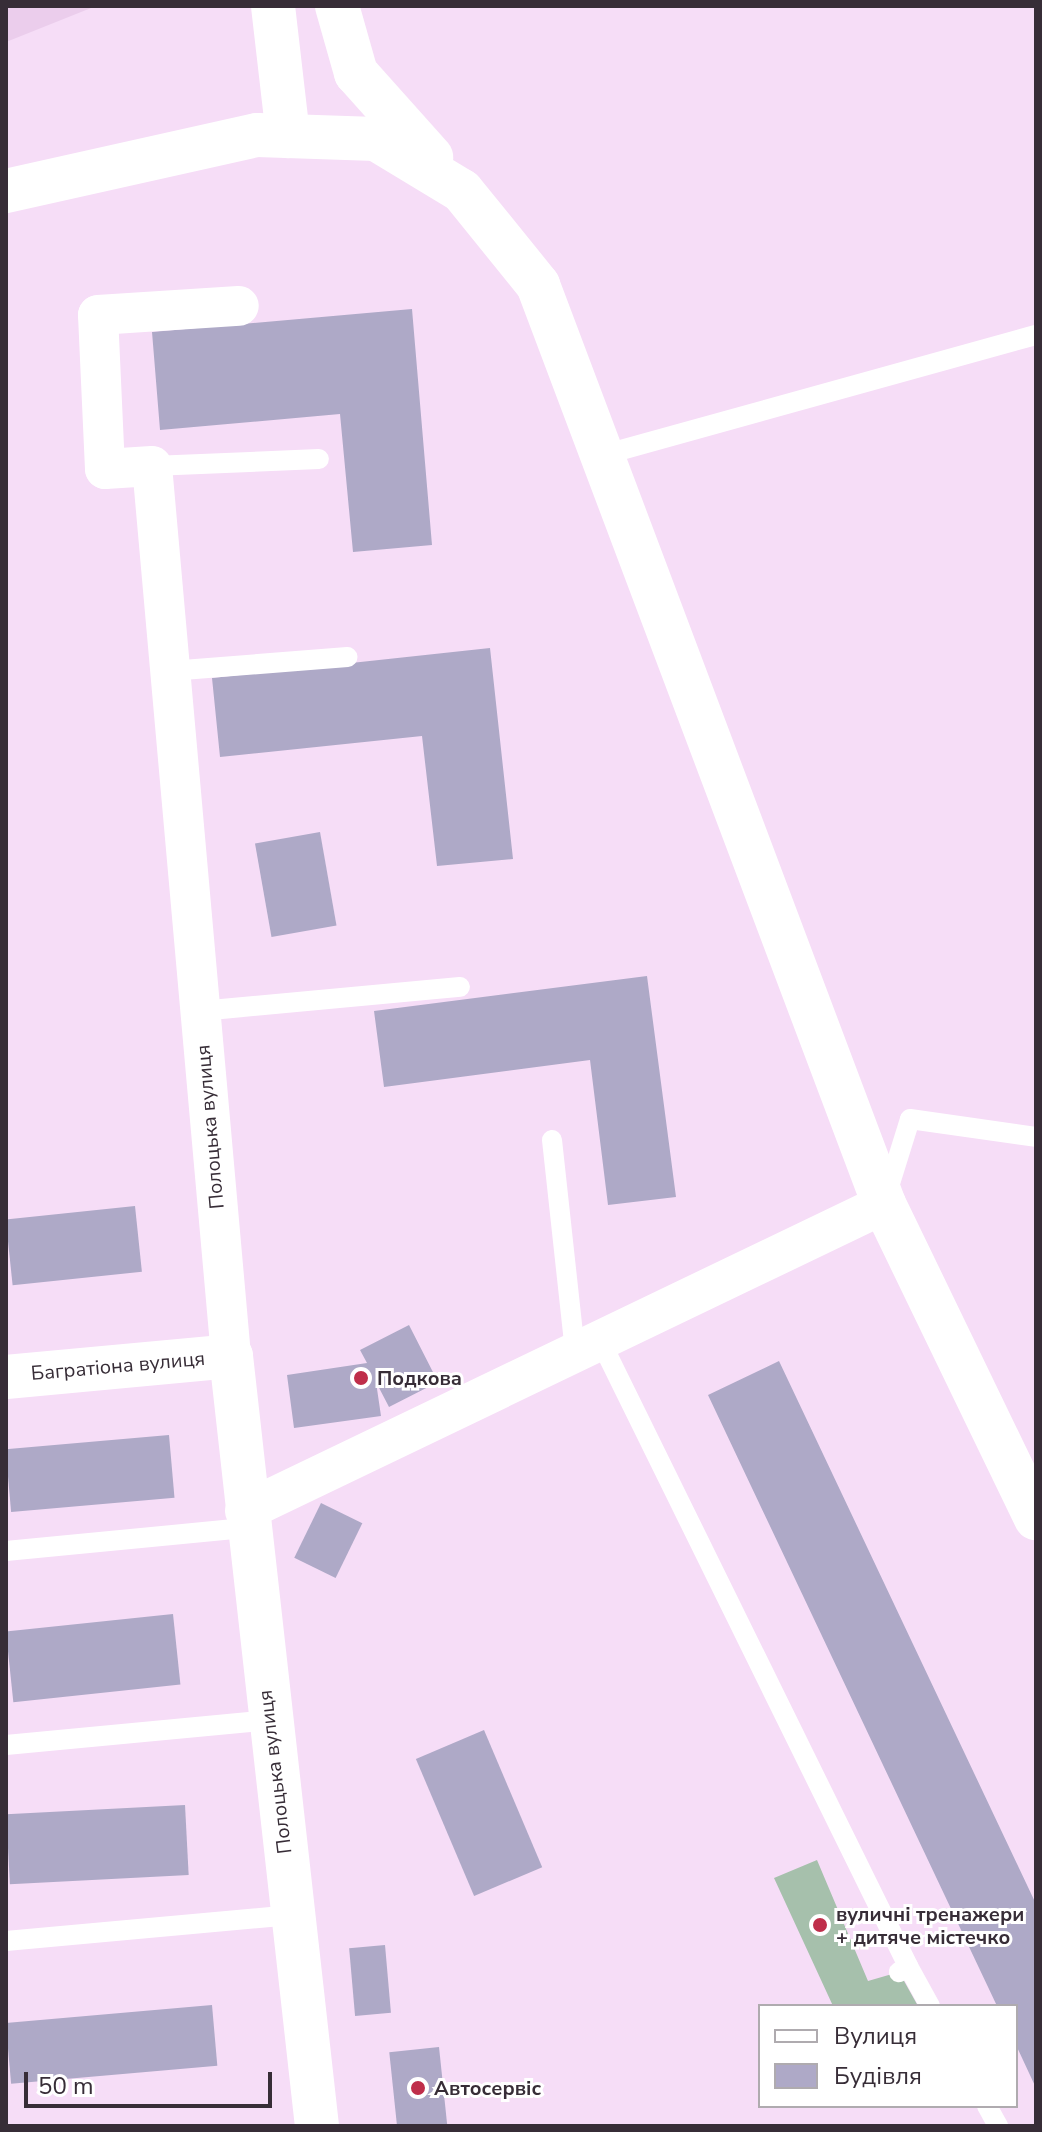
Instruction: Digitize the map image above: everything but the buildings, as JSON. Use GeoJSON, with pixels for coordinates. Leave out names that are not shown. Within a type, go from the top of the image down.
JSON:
{"type":"FeatureCollection","features":[{"type":"Feature","properties":{"kind":"street"},"geometry":{"type":"LineString","coordinates":[[273,6],[288,136]]}},
{"type":"Feature","properties":{"kind":"street"},"geometry":{"type":"LineString","coordinates":[[337,6],[356,73],[462,191],[538,285],[884,1204],[1036,1518]]}},
{"type":"Feature","properties":{"kind":"street"},"geometry":{"type":"LineString","coordinates":[[6,191],[257,135],[376,139],[462,191]]}},
{"type":"Feature","properties":{"kind":"street"},"geometry":{"type":"LineString","coordinates":[[152,466],[105,469],[98,315],[239,306]]}},
{"type":"Feature","properties":{"kind":"street","name":"Полоцька вулиця"},"geometry":{"type":"LineString","coordinates":[[152,466],[246,1520],[317,2126]]}},
{"type":"Feature","properties":{"kind":"street"},"geometry":{"type":"LineString","coordinates":[[246,1520],[588,1346],[884,1204]]}},
{"type":"Feature","properties":{"kind":"street","name":"Багратіона вулиця"},"geometry":{"type":"LineString","coordinates":[[6,1377],[231,1356]]}},
{"type":"Feature","properties":{"kind":"lane"},"geometry":{"type":"LineString","coordinates":[[603,455],[1036,335]]}},
{"type":"Feature","properties":{"kind":"lane"},"geometry":{"type":"LineString","coordinates":[[152,466],[319,459]]}},
{"type":"Feature","properties":{"kind":"lane"},"geometry":{"type":"LineString","coordinates":[[170,671],[347,657]]}},
{"type":"Feature","properties":{"kind":"lane"},"geometry":{"type":"LineString","coordinates":[[200,1011],[460,987]]}},
{"type":"Feature","properties":{"kind":"lane"},"geometry":{"type":"LineString","coordinates":[[884,1204],[910,1119],[1036,1137]]}},
{"type":"Feature","properties":{"kind":"lane"},"geometry":{"type":"LineString","coordinates":[[552,1140],[588,1346],[904,1969],[929,2004]]}},
{"type":"Feature","properties":{"kind":"lane"},"geometry":{"type":"LineString","coordinates":[[6,1551],[246,1520]]}},
{"type":"Feature","properties":{"kind":"lane"},"geometry":{"type":"LineString","coordinates":[[6,1745],[269,1720]]}},
{"type":"Feature","properties":{"kind":"lane"},"geometry":{"type":"LineString","coordinates":[[6,1941],[292,1915]]}},
{"type":"Feature","properties":{"kind":"lane"},"geometry":{"type":"LineString","coordinates":[[988,2108],[998,2126]]}},
{"type":"Feature","properties":{"kind":"shaded area"},"geometry":{"type":"Polygon","coordinates":[[[6,6],[96,6],[6,42],[6,6]]]}},
{"type":"Feature","properties":{"kind":"green space","name":"вуличні тренажери + дитяче містечко"},"geometry":{"type":"Polygon","coordinates":[[[817,1860],[868,1981],[899,1972],[917,2004],[832,2004],[774,1878],[817,1860]]]}},
{"type":"Feature","properties":{"kind":"place","name":"Подкова"},"geometry":{"type":"Point","coordinates":[361,1378]}},
{"type":"Feature","properties":{"kind":"place","name":"вуличні тренажери + дитяче містечко"},"geometry":{"type":"Point","coordinates":[820,1925]}},
{"type":"Feature","properties":{"kind":"place","name":"Автосервіс"},"geometry":{"type":"Point","coordinates":[418,2088]}}]}
